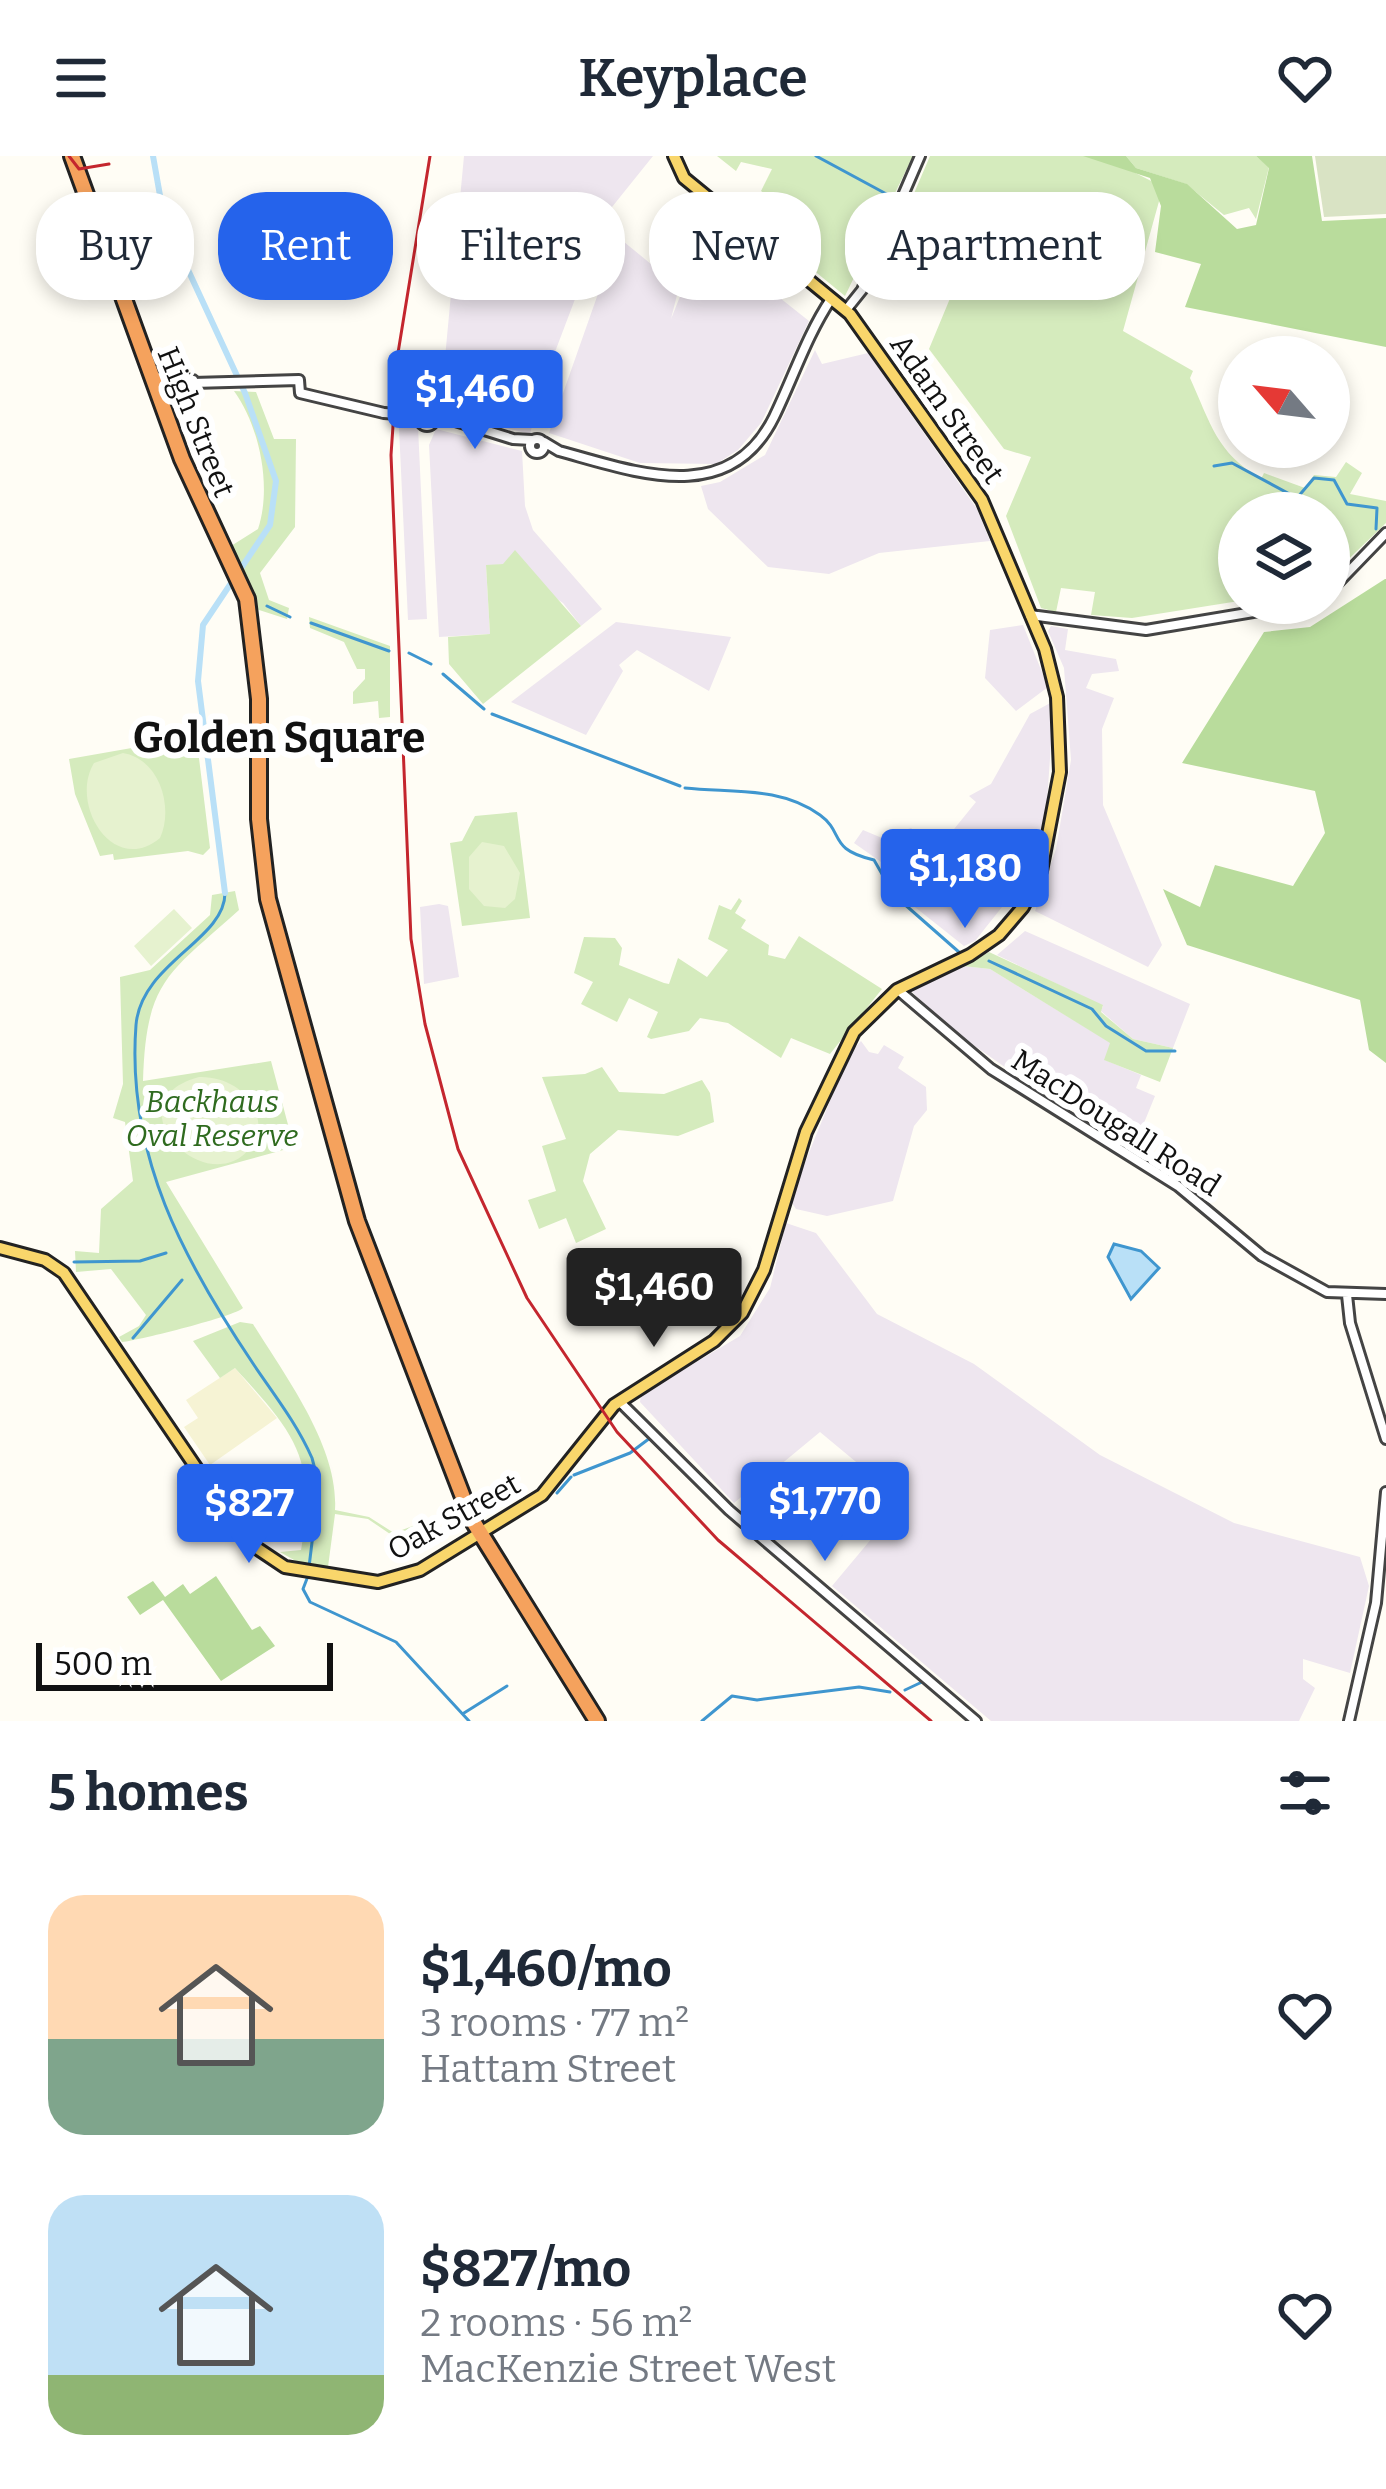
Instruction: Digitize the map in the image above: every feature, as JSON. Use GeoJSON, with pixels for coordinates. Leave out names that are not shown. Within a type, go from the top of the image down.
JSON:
{"type":"FeatureCollection","features":[{"type":"Feature","properties":{"kind":"highway","name":"High Street"},"geometry":{"type":"LineString","coordinates":[[72,165],[179,459],[236,575],[250,632],[258,711],[259,819],[273,910],[357,1213],[460,1490],[597,1721]]}},
{"type":"Feature","properties":{"kind":"main road","name":"Adam Street"},"geometry":{"type":"LineString","coordinates":[[674,158],[684,178],[846,310],[978,493],[1055,685],[1061,748],[1055,806],[1036,882],[1012,921],[984,946],[897,990]]}},
{"type":"Feature","properties":{"kind":"main road","name":"Oak Street"},"geometry":{"type":"LineString","coordinates":[[0,1248],[55,1262],[225,1509],[261,1546],[303,1570],[340,1579],[400,1579],[484,1532],[552,1486],[619,1401],[714,1341],[742,1313],[764,1270],[794,1165],[835,1062],[865,1019],[897,990]]}},
{"type":"Feature","properties":{"kind":"street"},"geometry":{"type":"LineString","coordinates":[[846,310],[862,290],[920,156]]}},
{"type":"Feature","properties":{"kind":"street"},"geometry":{"type":"LineString","coordinates":[[151,381],[298,380],[300,393],[447,422],[673,478],[700,477],[730,466],[766,430],[832,298]]}},
{"type":"Feature","properties":{"kind":"street"},"geometry":{"type":"LineString","coordinates":[[1350,570],[1386,533]]}},
{"type":"Feature","properties":{"kind":"street"},"geometry":{"type":"LineString","coordinates":[[1031,618],[1146,631],[1218,618]]}},
{"type":"Feature","properties":{"kind":"street","name":"MacDougall Road"},"geometry":{"type":"LineString","coordinates":[[897,990],[991,1069],[1178,1186],[1256,1252],[1316,1288],[1347,1295],[1386,1294]]}},
{"type":"Feature","properties":{"kind":"street"},"geometry":{"type":"LineString","coordinates":[[1347,1295],[1350,1323],[1386,1439]]}},
{"type":"Feature","properties":{"kind":"street"},"geometry":{"type":"LineString","coordinates":[[619,1401],[729,1510],[976,1721]]}},
{"type":"Feature","properties":{"kind":"street"},"geometry":{"type":"LineString","coordinates":[[1349,1721],[1378,1592],[1386,1492]]}},
{"type":"Feature","properties":{"kind":"shaded area"},"geometry":{"type":"Polygon","coordinates":[[[464,156],[653,156],[624,192],[461,192],[464,156]]]}},
{"type":"Feature","properties":{"kind":"shaded area"},"geometry":{"type":"Polygon","coordinates":[[[625,243],[649,262],[649,300],[676,300],[671,319],[679,300],[783,300],[809,321],[761,423],[738,450],[716,464],[640,463],[549,433],[596,300],[625,300],[625,243]]]}},
{"type":"Feature","properties":{"kind":"shaded area"},"geometry":{"type":"Polygon","coordinates":[[[450,300],[575,300],[530,434],[440,411],[450,300]]]}},
{"type":"Feature","properties":{"kind":"shaded area"},"geometry":{"type":"Polygon","coordinates":[[[815,350],[822,364],[868,353],[977,509],[990,541],[879,553],[829,574],[768,567],[708,509],[701,486],[720,482],[765,455],[815,350]]]}},
{"type":"Feature","properties":{"kind":"shaded area"},"geometry":{"type":"Polygon","coordinates":[[[418,427],[427,619],[408,620],[399,428],[418,427]]]}},
{"type":"Feature","properties":{"kind":"shaded area"},"geometry":{"type":"Polygon","coordinates":[[[436,429],[522,451],[525,506],[533,530],[602,609],[581,626],[563,603],[504,564],[486,566],[490,634],[439,637],[429,445],[436,429]]]}},
{"type":"Feature","properties":{"kind":"shaded area"},"geometry":{"type":"Polygon","coordinates":[[[616,622],[731,637],[709,691],[637,650],[619,665],[623,671],[586,735],[511,702],[616,622]]]}},
{"type":"Feature","properties":{"kind":"shaded area"},"geometry":{"type":"Polygon","coordinates":[[[1023,625],[1048,687],[1016,711],[985,678],[990,630],[1023,625]]]}},
{"type":"Feature","properties":{"kind":"shaded area"},"geometry":{"type":"Polygon","coordinates":[[[1051,626],[1068,629],[1065,650],[1116,659],[1119,671],[1092,674],[1086,688],[1114,698],[1102,729],[1103,805],[1162,945],[1148,967],[1035,911],[1056,849],[1071,760],[1064,668],[1048,631],[1051,626]]]}},
{"type":"Feature","properties":{"kind":"shaded area"},"geometry":{"type":"Polygon","coordinates":[[[1054,701],[1046,816],[1030,872],[1010,904],[1006,902],[975,941],[964,946],[906,900],[881,862],[854,843],[863,830],[882,838],[911,828],[937,850],[976,802],[969,796],[991,784],[1030,714],[1054,701]]]}},
{"type":"Feature","properties":{"kind":"shaded area"},"geometry":{"type":"Polygon","coordinates":[[[448,906],[459,977],[424,984],[420,907],[448,906]]]}},
{"type":"Feature","properties":{"kind":"shaded area"},"geometry":{"type":"Polygon","coordinates":[[[1025,931],[1190,1004],[1173,1048],[1133,1039],[1101,1011],[1103,1006],[997,955],[1025,931]]]}},
{"type":"Feature","properties":{"kind":"shaded area"},"geometry":{"type":"Polygon","coordinates":[[[963,966],[990,969],[1111,1043],[1105,1060],[1141,1075],[1136,1088],[1155,1096],[1135,1145],[1039,1091],[952,1030],[910,990],[963,966]]]}},
{"type":"Feature","properties":{"kind":"shaded area"},"geometry":{"type":"Polygon","coordinates":[[[861,1041],[869,1052],[878,1054],[884,1045],[904,1057],[898,1068],[926,1087],[927,1110],[914,1126],[893,1201],[827,1216],[796,1209],[792,1203],[802,1170],[849,1054],[861,1041]]]}},
{"type":"Feature","properties":{"kind":"shaded area"},"geometry":{"type":"Polygon","coordinates":[[[786,1223],[816,1233],[877,1314],[974,1364],[1100,1455],[1234,1523],[1360,1557],[1369,1586],[1350,1673],[1303,1659],[1303,1679],[1315,1688],[1299,1721],[991,1721],[832,1586],[903,1501],[820,1432],[734,1503],[640,1402],[641,1395],[740,1336],[770,1288],[786,1223]]]}},
{"type":"Feature","properties":{"kind":"shaded area"},"geometry":{"type":"Polygon","coordinates":[[[235,1368],[277,1418],[210,1465],[184,1427],[198,1418],[186,1400],[235,1368]]]}},
{"type":"Feature","properties":{"kind":"green space"},"geometry":{"type":"Polygon","coordinates":[[[717,156],[913,156],[896,192],[845,192],[845,296],[821,276],[821,192],[762,192],[772,169],[741,162],[736,171],[717,156]]]}},
{"type":"Feature","properties":{"kind":"green space"},"geometry":{"type":"Polygon","coordinates":[[[930,156],[1102,156],[1163,187],[1145,252],[1145,192],[915,192],[930,156]]]}},
{"type":"Feature","properties":{"kind":"green space"},"geometry":{"type":"Polygon","coordinates":[[[1083,156],[1126,156],[1136,168],[1187,184],[1237,229],[1256,225],[1269,168],[1256,156],[1312,156],[1322,221],[1386,218],[1386,347],[1350,340],[1350,336],[1185,307],[1201,264],[1155,252],[1161,206],[1150,178],[1083,156]]]}},
{"type":"Feature","properties":{"kind":"green space"},"geometry":{"type":"Polygon","coordinates":[[[1126,156],[1256,156],[1269,167],[1256,219],[1249,208],[1224,215],[1186,184],[1136,168],[1126,156]]]}},
{"type":"Feature","properties":{"kind":"green space"},"geometry":{"type":"Polygon","coordinates":[[[1315,156],[1386,156],[1386,214],[1324,217],[1315,156]]]}},
{"type":"Feature","properties":{"kind":"green space"},"geometry":{"type":"Polygon","coordinates":[[[949,300],[1132,300],[1123,331],[1193,371],[1190,378],[1218,438],[1218,468],[1245,468],[1261,479],[1264,473],[1305,488],[1314,475],[1336,477],[1350,465],[1362,473],[1350,494],[1218,492],[1218,604],[1132,618],[1091,615],[1095,592],[1061,588],[1056,612],[1041,608],[1006,516],[1031,457],[1004,449],[929,349],[949,300]]]}},
{"type":"Feature","properties":{"kind":"green space"},"geometry":{"type":"Polygon","coordinates":[[[234,391],[256,392],[274,439],[296,439],[295,527],[260,573],[269,600],[289,608],[287,619],[256,609],[231,546],[258,529],[264,495],[257,439],[234,391]]]}},
{"type":"Feature","properties":{"kind":"green space"},"geometry":{"type":"Polygon","coordinates":[[[1350,494],[1386,501],[1386,523],[1350,558],[1350,494]]]}},
{"type":"Feature","properties":{"kind":"green space"},"geometry":{"type":"Polygon","coordinates":[[[515,550],[581,626],[483,704],[449,664],[448,637],[490,634],[486,565],[503,564],[515,550]]]}},
{"type":"Feature","properties":{"kind":"green space"},"geometry":{"type":"Polygon","coordinates":[[[1386,579],[1386,1063],[1369,1050],[1360,1000],[1187,945],[1163,889],[1200,907],[1215,865],[1293,886],[1325,833],[1315,791],[1182,763],[1264,632],[1350,624],[1350,602],[1386,579]]]}},
{"type":"Feature","properties":{"kind":"green space"},"geometry":{"type":"Polygon","coordinates":[[[309,617],[390,646],[390,717],[379,718],[378,701],[353,704],[353,692],[365,679],[365,669],[357,669],[344,642],[310,628],[309,617]]]}},
{"type":"Feature","properties":{"kind":"green space"},"geometry":{"type":"Polygon","coordinates":[[[143,746],[198,750],[210,848],[203,855],[188,851],[114,860],[113,854],[100,856],[75,794],[69,759],[143,746]]]}},
{"type":"Feature","properties":{"kind":"green space"},"geometry":{"type":"Polygon","coordinates":[[[123,753],[136,757],[155,775],[164,800],[160,838],[143,848],[112,842],[100,830],[87,798],[94,763],[123,753]]]}},
{"type":"Feature","properties":{"kind":"green space"},"geometry":{"type":"Polygon","coordinates":[[[517,812],[530,918],[462,926],[450,843],[462,841],[475,816],[517,812]]]}},
{"type":"Feature","properties":{"kind":"green space"},"geometry":{"type":"Polygon","coordinates":[[[482,842],[504,846],[520,873],[515,899],[505,908],[484,906],[469,889],[469,857],[482,842]]]}},
{"type":"Feature","properties":{"kind":"green space","name":"Backhaus Oval Reserve"},"geometry":{"type":"Polygon","coordinates":[[[235,891],[239,910],[178,966],[156,999],[143,1081],[271,1061],[294,1147],[166,1182],[243,1308],[122,1342],[119,1337],[139,1326],[146,1315],[111,1269],[76,1272],[75,1251],[99,1253],[101,1209],[133,1181],[125,1122],[113,1118],[123,1084],[120,977],[150,970],[210,915],[212,895],[235,891]]]}},
{"type":"Feature","properties":{"kind":"green space"},"geometry":{"type":"Polygon","coordinates":[[[739,898],[742,901],[735,913],[746,920],[741,928],[769,945],[768,955],[785,959],[799,936],[882,989],[830,1054],[791,1038],[781,1058],[728,1023],[700,1018],[689,1031],[651,1039],[647,1037],[658,1012],[629,998],[617,1022],[581,1004],[593,982],[574,973],[584,937],[615,938],[622,948],[619,965],[664,983],[669,984],[678,958],[707,977],[728,950],[708,939],[719,905],[731,910],[739,898]]]}},
{"type":"Feature","properties":{"kind":"green space"},"geometry":{"type":"Polygon","coordinates":[[[174,909],[192,928],[151,966],[134,946],[174,909]]]}},
{"type":"Feature","properties":{"kind":"green space"},"geometry":{"type":"Polygon","coordinates":[[[989,952],[1103,1005],[1101,1012],[1133,1039],[1173,1048],[1160,1082],[1104,1060],[1110,1043],[990,969],[963,966],[989,952]]]}},
{"type":"Feature","properties":{"kind":"green space"},"geometry":{"type":"Polygon","coordinates":[[[602,1067],[619,1092],[664,1094],[702,1080],[710,1093],[714,1122],[678,1136],[618,1130],[590,1154],[583,1181],[606,1229],[576,1243],[566,1218],[539,1229],[528,1200],[556,1191],[542,1146],[566,1139],[542,1077],[585,1074],[602,1067]]]}},
{"type":"Feature","properties":{"kind":"green space","name":"Backhaus Oval Reserve"},"geometry":{"type":"Polygon","coordinates":[[[199,1077],[233,1086],[256,1111],[258,1135],[241,1157],[219,1164],[197,1160],[165,1128],[162,1109],[172,1090],[199,1077]]]}},
{"type":"Feature","properties":{"kind":"green space"},"geometry":{"type":"Polygon","coordinates":[[[240,1322],[253,1324],[307,1413],[328,1462],[335,1510],[369,1517],[394,1533],[434,1518],[393,1536],[368,1519],[335,1514],[328,1567],[301,1564],[280,1552],[301,1550],[306,1492],[296,1449],[273,1411],[235,1368],[220,1378],[193,1341],[240,1322]]]}},
{"type":"Feature","properties":{"kind":"green space"},"geometry":{"type":"Polygon","coordinates":[[[216,1576],[252,1630],[260,1626],[275,1646],[221,1681],[163,1600],[140,1615],[127,1597],[153,1581],[165,1597],[183,1584],[190,1594],[216,1576]]]}},
{"type":"Feature","properties":{"kind":"water"},"geometry":{"type":"Polygon","coordinates":[[[1114,1244],[1141,1251],[1159,1268],[1131,1299],[1108,1257],[1114,1244]]]}},
{"type":"Feature","properties":{"kind":"waterway"},"geometry":{"type":"LineString","coordinates":[[153,156],[164,218],[245,393],[276,481],[270,525],[203,625],[198,681],[225,893]]}},
{"type":"Feature","properties":{"kind":"waterway"},"geometry":{"type":"LineString","coordinates":[[816,156],[883,192]]}},
{"type":"Feature","properties":{"kind":"waterway"},"geometry":{"type":"LineString","coordinates":[[1214,466],[1232,463],[1297,498],[1314,478],[1334,480],[1347,504],[1377,508],[1376,529]]}},
{"type":"Feature","properties":{"kind":"waterway"},"geometry":{"type":"LineString","coordinates":[[267,606],[290,617]]}},
{"type":"Feature","properties":{"kind":"waterway"},"geometry":{"type":"LineString","coordinates":[[311,623],[389,651]]}},
{"type":"Feature","properties":{"kind":"waterway"},"geometry":{"type":"LineString","coordinates":[[409,653],[431,664]]}},
{"type":"Feature","properties":{"kind":"waterway"},"geometry":{"type":"LineString","coordinates":[[443,674],[484,709]]}},
{"type":"Feature","properties":{"kind":"waterway"},"geometry":{"type":"LineString","coordinates":[[492,714],[680,786]]}},
{"type":"Feature","properties":{"kind":"waterway"},"geometry":{"type":"LineString","coordinates":[[685,788],[755,792],[805,806],[828,822],[849,851],[874,860],[894,895],[960,953]]}},
{"type":"Feature","properties":{"kind":"waterway"},"geometry":{"type":"LineString","coordinates":[[225,893],[212,925],[166,968],[141,1003],[135,1073],[140,1118],[150,1162],[183,1246],[312,1458],[319,1485],[309,1567]]}},
{"type":"Feature","properties":{"kind":"waterway"},"geometry":{"type":"LineString","coordinates":[[989,961],[1092,1009],[1106,1026],[1146,1051],[1175,1051]]}},
{"type":"Feature","properties":{"kind":"waterway"},"geometry":{"type":"LineString","coordinates":[[74,1262],[140,1261],[166,1253]]}},
{"type":"Feature","properties":{"kind":"waterway"},"geometry":{"type":"LineString","coordinates":[[133,1338],[182,1280]]}},
{"type":"Feature","properties":{"kind":"waterway"},"geometry":{"type":"LineString","coordinates":[[574,1475],[630,1453],[650,1438]]}},
{"type":"Feature","properties":{"kind":"waterway"},"geometry":{"type":"LineString","coordinates":[[557,1493],[571,1477]]}},
{"type":"Feature","properties":{"kind":"waterway"},"geometry":{"type":"LineString","coordinates":[[308,1576],[303,1589],[310,1602],[396,1642],[469,1721]]}},
{"type":"Feature","properties":{"kind":"waterway"},"geometry":{"type":"LineString","coordinates":[[905,1690],[922,1682]]}},
{"type":"Feature","properties":{"kind":"waterway"},"geometry":{"type":"LineString","coordinates":[[464,1713],[507,1686]]}},
{"type":"Feature","properties":{"kind":"waterway"},"geometry":{"type":"LineString","coordinates":[[702,1721],[732,1696],[757,1700],[859,1687],[890,1692]]}},
{"type":"Feature","properties":{"kind":"tram line"},"geometry":{"type":"LineString","coordinates":[[69,156],[79,169],[109,164]]}},
{"type":"Feature","properties":{"kind":"railway"},"geometry":{"type":"LineString","coordinates":[[430,156],[398,353],[391,455],[411,939],[425,1024],[458,1149],[527,1298],[617,1432],[718,1540],[931,1721]]}},
{"type":"Feature","properties":{"kind":"district","name":"Golden Square"},"geometry":{"type":"Point","coordinates":[279,738]}}]}
